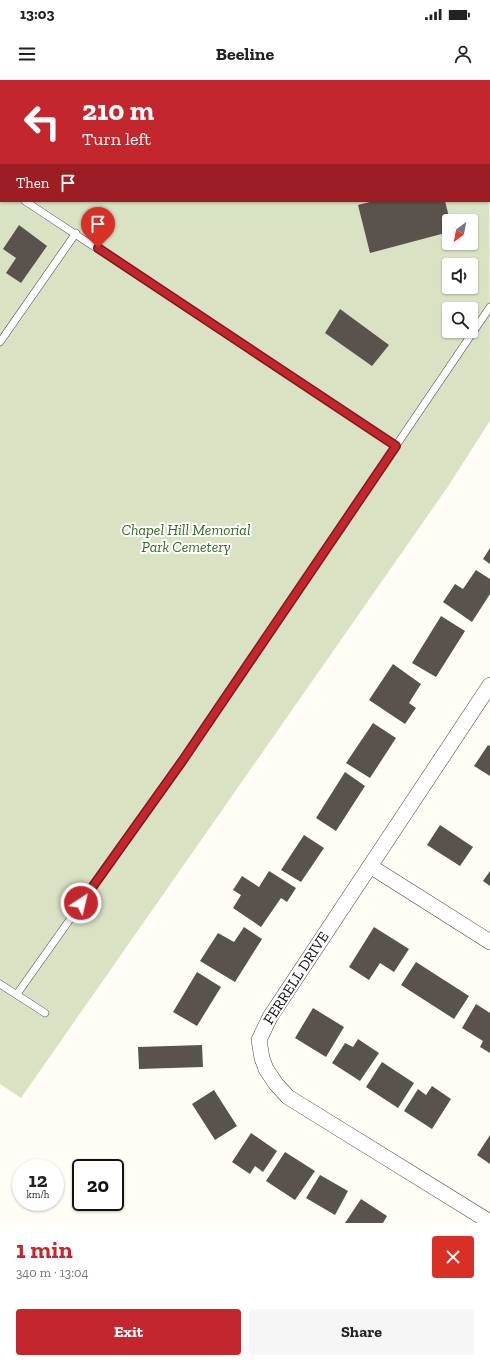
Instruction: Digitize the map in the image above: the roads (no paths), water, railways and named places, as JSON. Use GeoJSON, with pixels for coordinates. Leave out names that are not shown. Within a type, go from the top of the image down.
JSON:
{"type":"FeatureCollection","features":[{"type":"Feature","properties":{"kind":"street","name":"FERRELL DRIVE"},"geometry":{"type":"LineString","coordinates":[[487,1222],[288,1097],[276,1084],[266,1069],[262,1058],[259,1040],[270,1017],[490,685]]}},
{"type":"Feature","properties":{"kind":"street"},"geometry":{"type":"LineString","coordinates":[[370,866],[490,942]]}},
{"type":"Feature","properties":{"kind":"lane"},"geometry":{"type":"LineString","coordinates":[[27,202],[396,446]]}},
{"type":"Feature","properties":{"kind":"lane"},"geometry":{"type":"LineString","coordinates":[[0,342],[76,234]]}},
{"type":"Feature","properties":{"kind":"lane"},"geometry":{"type":"LineString","coordinates":[[17,994],[183,760],[490,307]]}},
{"type":"Feature","properties":{"kind":"lane"},"geometry":{"type":"LineString","coordinates":[[0,984],[45,1013]]}},
{"type":"Feature","properties":{"kind":"park label","name":"Chapel Hill Memorial Park Cemetery"},"geometry":{"type":"Point","coordinates":[186,538]}}]}
